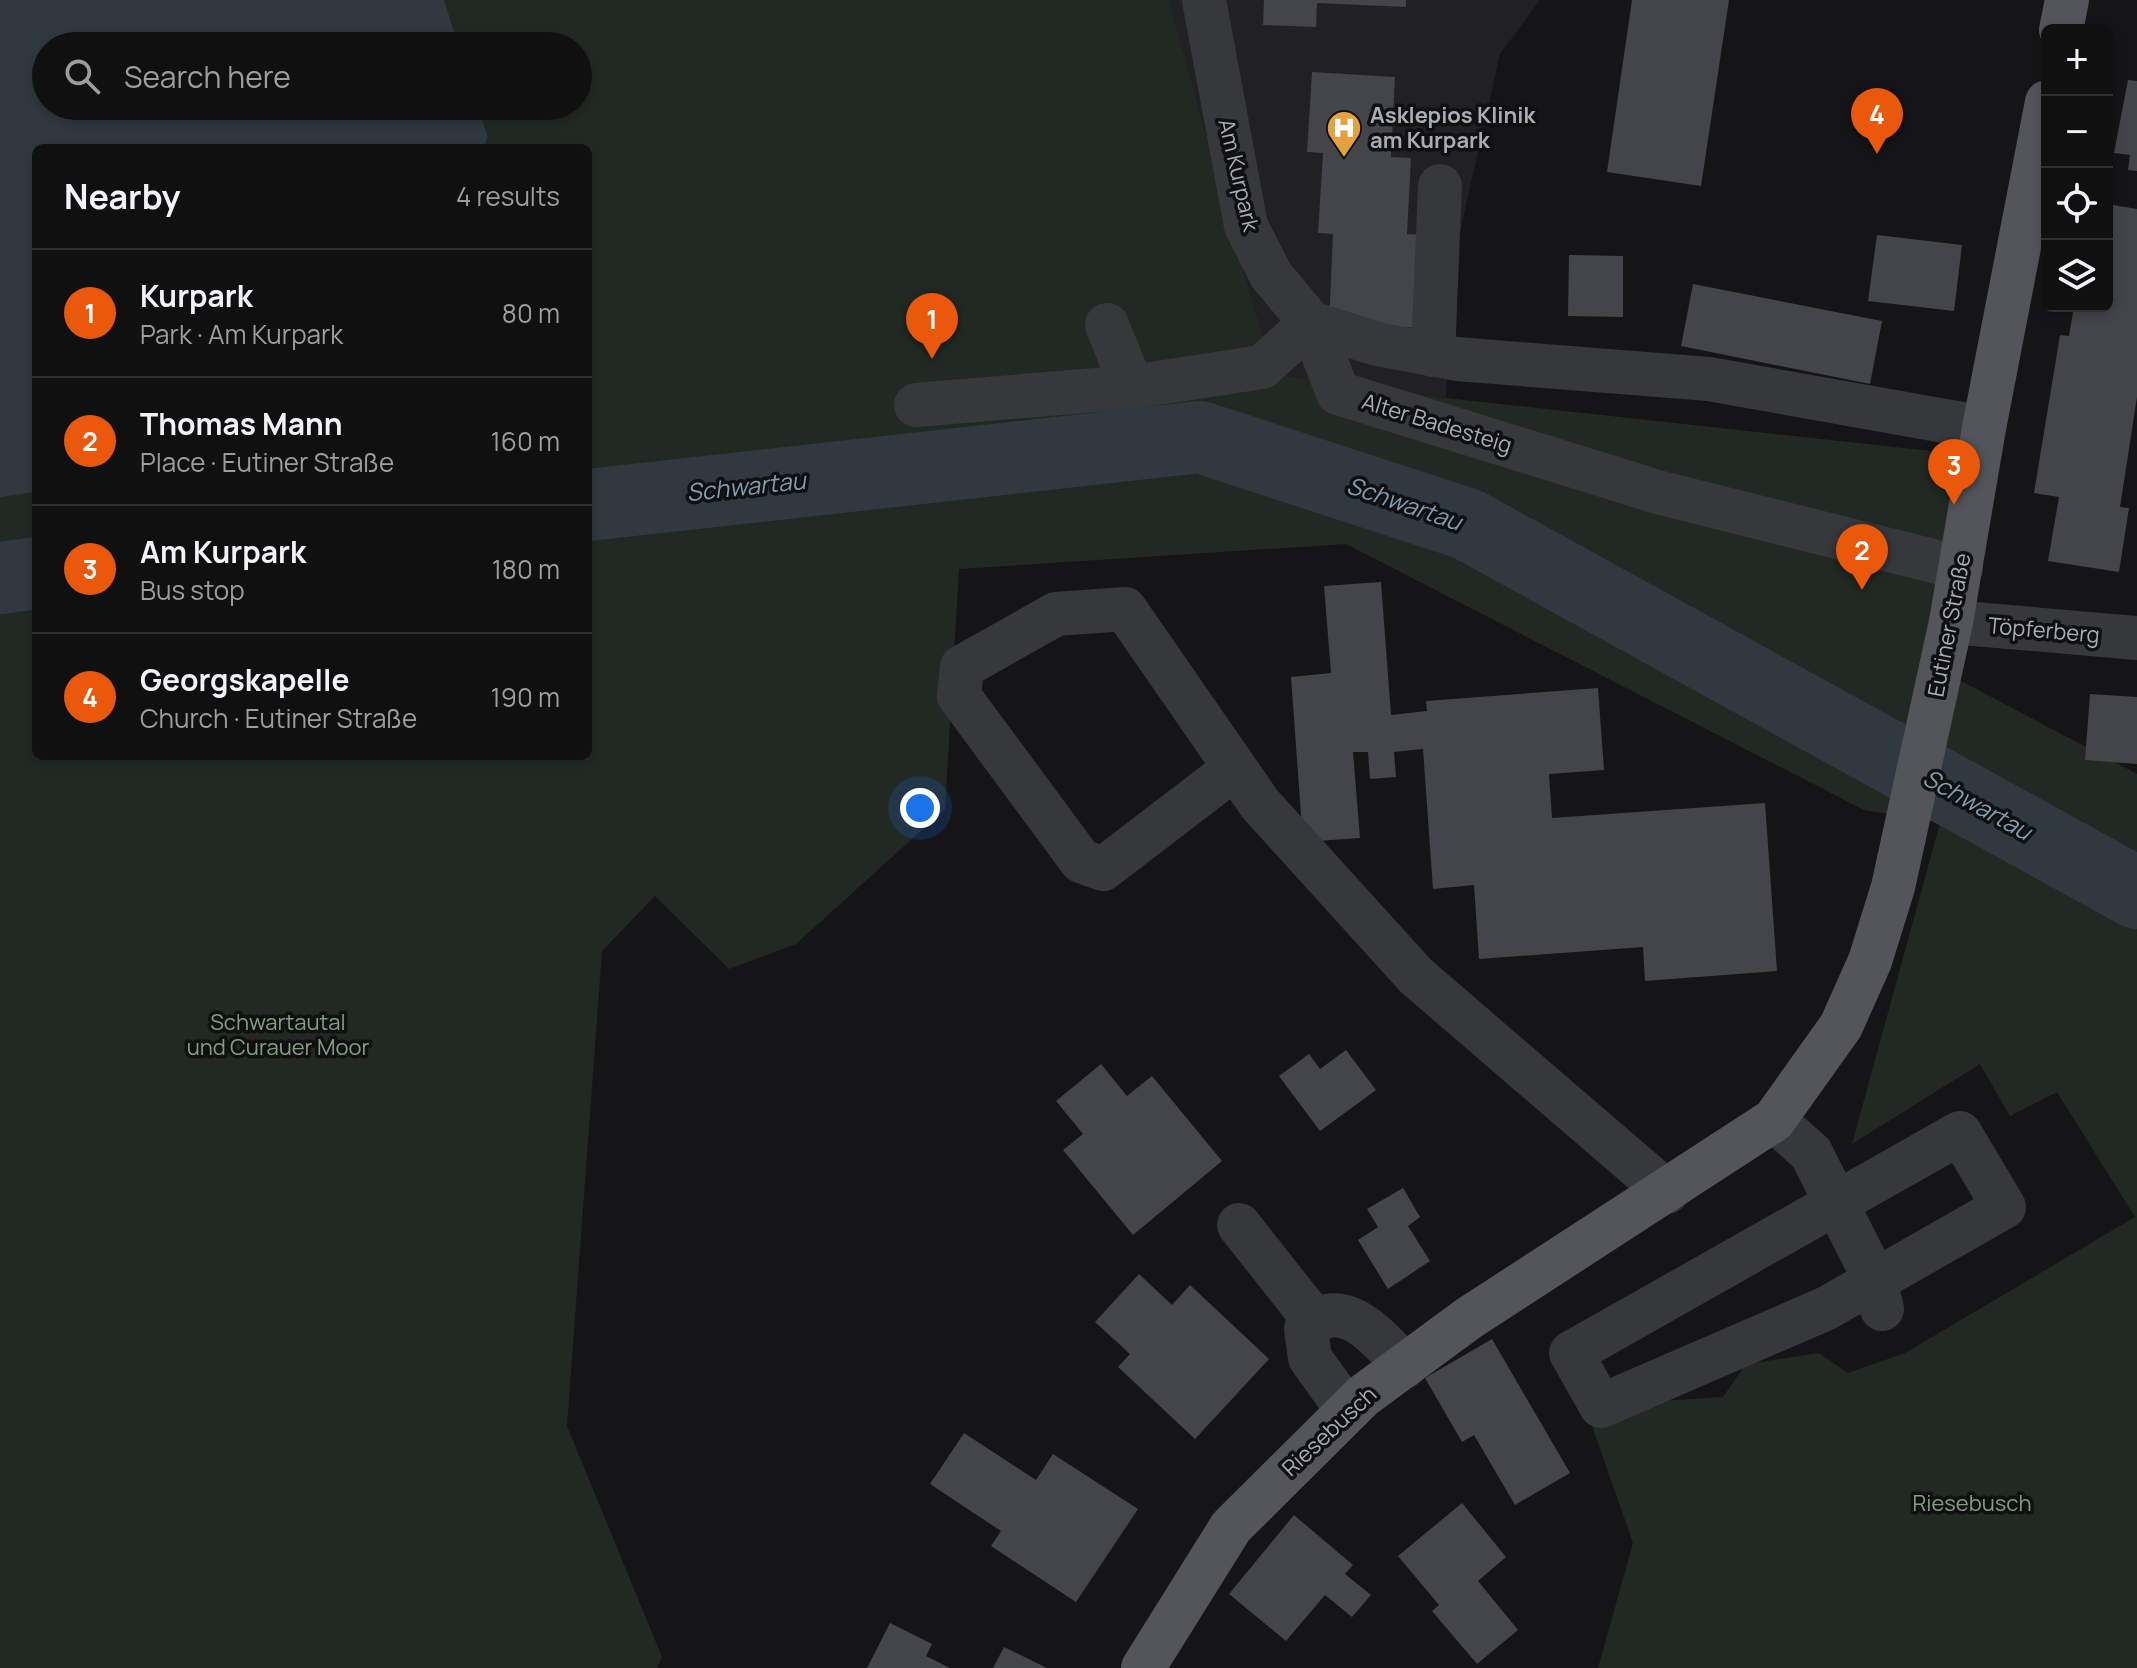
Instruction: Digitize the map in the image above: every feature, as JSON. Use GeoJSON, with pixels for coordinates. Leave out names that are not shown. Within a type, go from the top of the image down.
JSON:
{"type":"FeatureCollection","features":[{"type":"Feature","properties":{"kind":"main road"},"geometry":{"type":"LineString","coordinates":[[2062,24],[2067,0]]}},
{"type":"Feature","properties":{"kind":"main road","name":"Eutiner Straße"},"geometry":{"type":"LineString","coordinates":[[1774,1120],[1841,1026],[1870,961],[1893,887],[1951,622],[1984,428],[2041,133]]}},
{"type":"Feature","properties":{"kind":"main road","name":"Riesebusch"},"geometry":{"type":"LineString","coordinates":[[1143,1668],[1231,1527],[1348,1411],[1469,1318],[1774,1120]]}},
{"type":"Feature","properties":{"kind":"street","name":"Am Kurpark"},"geometry":{"type":"LineString","coordinates":[[1204,0],[1246,226],[1271,275],[1311,323]]}},
{"type":"Feature","properties":{"kind":"street"},"geometry":{"type":"LineString","coordinates":[[1433,355],[1440,186]]}},
{"type":"Feature","properties":{"kind":"street"},"geometry":{"type":"LineString","coordinates":[[916,405],[1132,387],[1262,367],[1311,323],[1377,344],[1433,355],[1709,379],[1984,428]]}},
{"type":"Feature","properties":{"kind":"street","name":"Alter Badesteig"},"geometry":{"type":"LineString","coordinates":[[1311,323],[1338,393],[1661,493],[1961,568]]}},
{"type":"Feature","properties":{"kind":"street"},"geometry":{"type":"LineString","coordinates":[[1107,325],[1132,387]]}},
{"type":"Feature","properties":{"kind":"street"},"geometry":{"type":"LineString","coordinates":[[1235,768],[1103,869],[1081,861],[959,696],[962,667],[1056,614],[1125,609],[1260,804],[1416,976],[1667,1192]]}},
{"type":"Feature","properties":{"kind":"street","name":"Töpferberg"},"geometry":{"type":"LineString","coordinates":[[1951,622],[2137,638]]}},
{"type":"Feature","properties":{"kind":"street"},"geometry":{"type":"LineString","coordinates":[[1774,1120],[1811,1153],[1879,1296]]}},
{"type":"Feature","properties":{"kind":"street"},"geometry":{"type":"LineString","coordinates":[[1960,1133],[2004,1207],[1879,1296],[1827,1308],[1601,1406],[1571,1353],[1835,1201],[1960,1133]]}},
{"type":"Feature","properties":{"kind":"street"},"geometry":{"type":"LineString","coordinates":[[1239,1225],[1314,1320]]}},
{"type":"Feature","properties":{"kind":"street"},"geometry":{"type":"LineString","coordinates":[[1348,1411],[1310,1358],[1306,1329],[1314,1320],[1342,1313],[1357,1321],[1405,1366]]}},
{"type":"Feature","properties":{"kind":"shaded area"},"geometry":{"type":"Polygon","coordinates":[[[0,0],[444,0],[454,32],[32,32],[32,120],[483,120],[488,137],[485,144],[32,144],[32,493],[0,497],[0,0]]]}},
{"type":"Feature","properties":{"kind":"shaded area","name":"Asklepios Klinik am Kurpark"},"geometry":{"type":"Polygon","coordinates":[[[1169,0],[1540,0],[1500,54],[1453,263],[1446,398],[1288,376],[1265,341],[1169,0]]]}},
{"type":"Feature","properties":{"kind":"green space","name":"Schwartautal und Curauer Moor"},"geometry":{"type":"Polygon","coordinates":[[[444,0],[1169,0],[1265,341],[1288,376],[1446,398],[1986,457],[1948,674],[2137,774],[2137,1668],[1598,1668],[1633,1543],[1585,1406],[1723,1397],[1746,1364],[1819,1353],[1848,1373],[1905,1353],[2135,1217],[2057,1092],[2010,1116],[1980,1064],[1852,1144],[1940,823],[1864,810],[1346,544],[959,569],[945,809],[796,944],[729,969],[655,896],[602,951],[567,1426],[662,1657],[657,1668],[0,1668],[0,473],[32,469],[32,760],[592,760],[592,144],[485,144],[488,137],[483,120],[592,120],[592,32],[454,32],[444,0]]]}},
{"type":"Feature","properties":{"kind":"building"},"geometry":{"type":"Polygon","coordinates":[[[1264,0],[1406,0],[1406,7],[1317,3],[1316,27],[1263,25],[1264,0]]]}},
{"type":"Feature","properties":{"kind":"building"},"geometry":{"type":"Polygon","coordinates":[[[1632,0],[1729,0],[1701,186],[1607,172],[1632,0]]]}},
{"type":"Feature","properties":{"kind":"building"},"geometry":{"type":"Polygon","coordinates":[[[1312,72],[1395,77],[1391,157],[1411,158],[1407,234],[1430,235],[1425,328],[1329,324],[1333,234],[1318,233],[1323,153],[1307,152],[1312,72]]]}},
{"type":"Feature","properties":{"kind":"building"},"geometry":{"type":"Polygon","coordinates":[[[2128,80],[2137,81],[2137,171],[2128,170],[2130,155],[2114,153],[2128,80]]]}},
{"type":"Feature","properties":{"kind":"building"},"geometry":{"type":"Polygon","coordinates":[[[2113,205],[2137,209],[2137,397],[2120,507],[2129,508],[2119,572],[2048,561],[2059,497],[2034,493],[2060,335],[2069,336],[2073,312],[2113,312],[2113,205]]]}},
{"type":"Feature","properties":{"kind":"building"},"geometry":{"type":"Polygon","coordinates":[[[1877,235],[1962,245],[1954,311],[1868,301],[1877,235]]]}},
{"type":"Feature","properties":{"kind":"building"},"geometry":{"type":"Polygon","coordinates":[[[1569,255],[1623,256],[1623,317],[1568,316],[1569,255]]]}},
{"type":"Feature","properties":{"kind":"building"},"geometry":{"type":"Polygon","coordinates":[[[1693,284],[1882,321],[1870,384],[1681,346],[1693,284]]]}},
{"type":"Feature","properties":{"kind":"building"},"geometry":{"type":"Polygon","coordinates":[[[1381,582],[1391,715],[1427,711],[1426,701],[1598,688],[1604,770],[1549,774],[1552,818],[1765,803],[1777,971],[1645,981],[1643,947],[1479,959],[1474,885],[1433,889],[1423,749],[1394,752],[1396,777],[1370,779],[1368,752],[1353,752],[1360,838],[1303,842],[1291,677],[1331,673],[1324,586],[1381,582]]]}},
{"type":"Feature","properties":{"kind":"building"},"geometry":{"type":"Polygon","coordinates":[[[2090,694],[2137,697],[2137,764],[2085,760],[2090,694]]]}},
{"type":"Feature","properties":{"kind":"building"},"geometry":{"type":"Polygon","coordinates":[[[1346,1050],[1376,1090],[1320,1131],[1279,1076],[1309,1054],[1320,1069],[1346,1050]]]}},
{"type":"Feature","properties":{"kind":"building"},"geometry":{"type":"Polygon","coordinates":[[[1101,1064],[1127,1096],[1152,1076],[1222,1161],[1133,1235],[1063,1150],[1083,1134],[1056,1101],[1101,1064]]]}},
{"type":"Feature","properties":{"kind":"building"},"geometry":{"type":"Polygon","coordinates":[[[1403,1188],[1420,1217],[1408,1226],[1430,1261],[1388,1289],[1358,1240],[1378,1227],[1367,1209],[1403,1188]]]}},
{"type":"Feature","properties":{"kind":"building"},"geometry":{"type":"Polygon","coordinates":[[[1139,1274],[1172,1305],[1190,1285],[1269,1359],[1195,1439],[1118,1367],[1130,1354],[1095,1322],[1139,1274]]]}},
{"type":"Feature","properties":{"kind":"building"},"geometry":{"type":"Polygon","coordinates":[[[1492,1339],[1570,1473],[1515,1505],[1474,1435],[1462,1442],[1425,1378],[1492,1339]]]}},
{"type":"Feature","properties":{"kind":"building"},"geometry":{"type":"Polygon","coordinates":[[[964,1433],[1036,1480],[1053,1454],[1138,1509],[1076,1602],[991,1546],[1001,1531],[930,1484],[964,1433]]]}},
{"type":"Feature","properties":{"kind":"building"},"geometry":{"type":"Polygon","coordinates":[[[1462,1503],[1506,1557],[1478,1581],[1518,1630],[1477,1664],[1432,1611],[1439,1605],[1398,1556],[1462,1503]]]}},
{"type":"Feature","properties":{"kind":"building"},"geometry":{"type":"Polygon","coordinates":[[[1294,1515],[1353,1565],[1345,1574],[1371,1595],[1352,1617],[1325,1595],[1286,1641],[1229,1594],[1294,1515]]]}},
{"type":"Feature","properties":{"kind":"building"},"geometry":{"type":"Polygon","coordinates":[[[890,1623],[932,1644],[926,1656],[950,1668],[867,1668],[890,1623]]]}},
{"type":"Feature","properties":{"kind":"building"},"geometry":{"type":"Polygon","coordinates":[[[1004,1647],[1047,1668],[993,1668],[1004,1647]]]}},
{"type":"Feature","properties":{"kind":"waterway","name":"Schwartau"},"geometry":{"type":"LineString","coordinates":[[592,505],[1200,437],[1467,524],[2137,893]]}},
{"type":"Feature","properties":{"kind":"waterway","name":"Schwartau"},"geometry":{"type":"LineString","coordinates":[[0,578],[32,574]]}},
{"type":"Feature","properties":{"kind":"place","name":"Georgskapelle"},"geometry":{"type":"Point","coordinates":[1877,154]}},
{"type":"Feature","properties":{"kind":"place","name":"Asklepios Klinik am Kurpark"},"geometry":{"type":"Point","coordinates":[1344,159]}},
{"type":"Feature","properties":{"kind":"place","name":"Kurpark"},"geometry":{"type":"Point","coordinates":[932,359]}},
{"type":"Feature","properties":{"kind":"place","name":"Am Kurpark"},"geometry":{"type":"Point","coordinates":[1954,505]}},
{"type":"Feature","properties":{"kind":"place","name":"Thomas Mann"},"geometry":{"type":"Point","coordinates":[1862,590]}}]}
